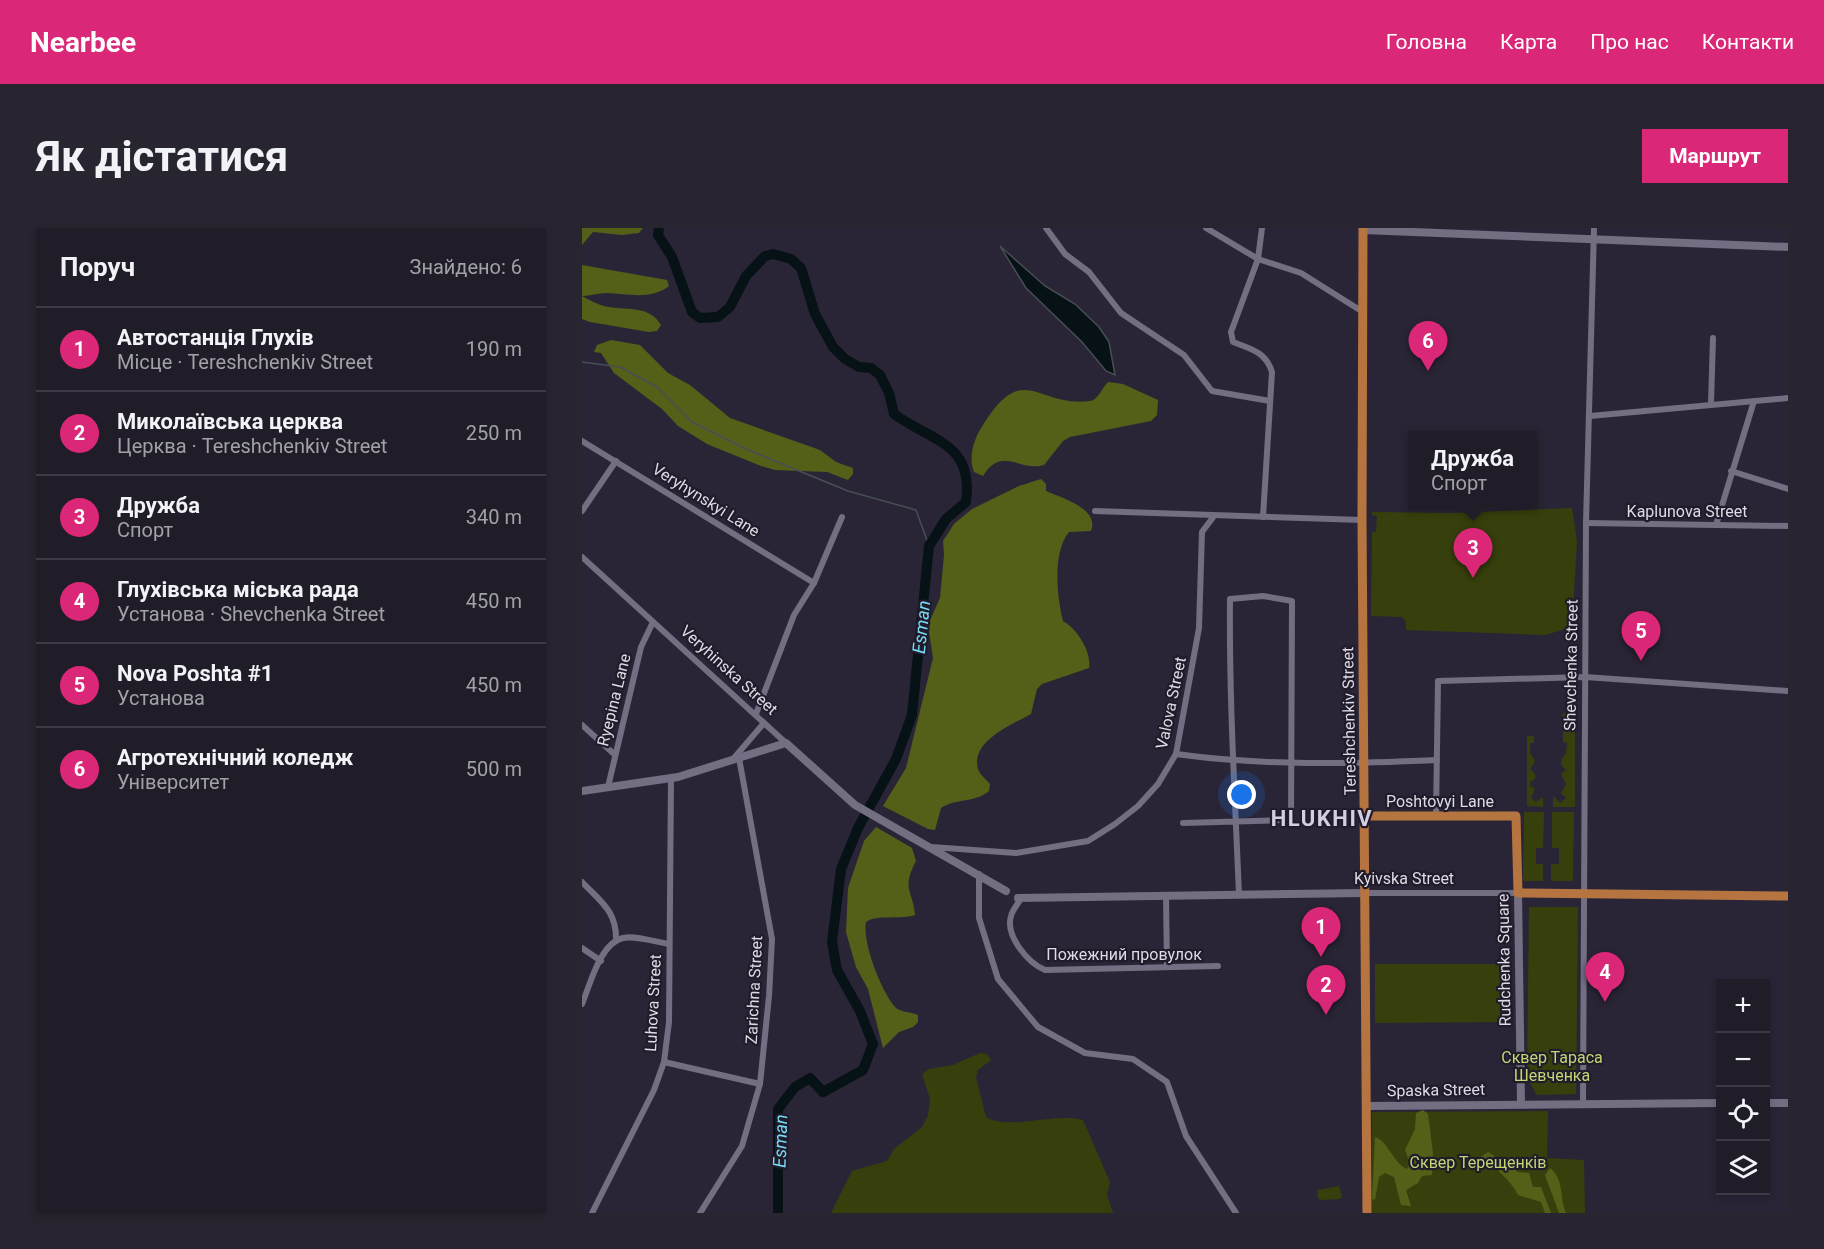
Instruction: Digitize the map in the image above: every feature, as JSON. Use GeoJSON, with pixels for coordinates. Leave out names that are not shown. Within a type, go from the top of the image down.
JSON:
{"type":"FeatureCollection","features":[{"type":"Feature","properties":{"kind":"main road","name":"Tereshchenkiv Street"},"geometry":{"type":"LineString","coordinates":[[1363,229],[1362,520],[1367,1213]]}},
{"type":"Feature","properties":{"kind":"main road","name":"Poshtovyi Lane"},"geometry":{"type":"LineString","coordinates":[[1364,816],[1516,816]]}},
{"type":"Feature","properties":{"kind":"main road","name":"Rudchenka Square"},"geometry":{"type":"LineString","coordinates":[[1516,816],[1518,893]]}},
{"type":"Feature","properties":{"kind":"main road","name":"Kyivska Street"},"geometry":{"type":"LineString","coordinates":[[1518,893],[1788,896]]}},
{"type":"Feature","properties":{"kind":"street"},"geometry":{"type":"LineString","coordinates":[[1046,228],[1065,254],[1089,272],[1121,314],[1184,355],[1212,391],[1270,401]]}},
{"type":"Feature","properties":{"kind":"street"},"geometry":{"type":"LineString","coordinates":[[1206,228],[1258,259],[1301,273],[1363,312]]}},
{"type":"Feature","properties":{"kind":"street"},"geometry":{"type":"LineString","coordinates":[[1262,228],[1258,259],[1231,332],[1233,342],[1260,353],[1269,362],[1272,372],[1263,517]]}},
{"type":"Feature","properties":{"kind":"street"},"geometry":{"type":"LineString","coordinates":[[1363,229],[1594,233],[1788,247]]}},
{"type":"Feature","properties":{"kind":"street","name":"Shevchenka Street"},"geometry":{"type":"LineString","coordinates":[[1583,1102],[1586,523],[1594,233]]}},
{"type":"Feature","properties":{"kind":"street"},"geometry":{"type":"LineString","coordinates":[[1711,403],[1713,338]]}},
{"type":"Feature","properties":{"kind":"street"},"geometry":{"type":"LineString","coordinates":[[1590,416],[1711,403],[1788,398]]}},
{"type":"Feature","properties":{"kind":"street"},"geometry":{"type":"LineString","coordinates":[[1716,525],[1754,401]]}},
{"type":"Feature","properties":{"kind":"street","name":"Veryhynskyi Lane"},"geometry":{"type":"LineString","coordinates":[[582,441],[814,583]]}},
{"type":"Feature","properties":{"kind":"street"},"geometry":{"type":"LineString","coordinates":[[582,511],[616,461]]}},
{"type":"Feature","properties":{"kind":"street"},"geometry":{"type":"LineString","coordinates":[[1731,471],[1788,489]]}},
{"type":"Feature","properties":{"kind":"street"},"geometry":{"type":"LineString","coordinates":[[1095,511],[1362,520]]}},
{"type":"Feature","properties":{"kind":"street","name":"Valova Street"},"geometry":{"type":"LineString","coordinates":[[924,846],[1016,853],[1088,841],[1138,806],[1158,784],[1176,754],[1198,628],[1202,532],[1214,516]]}},
{"type":"Feature","properties":{"kind":"street"},"geometry":{"type":"LineString","coordinates":[[756,714],[794,615],[814,583],[842,517]]}},
{"type":"Feature","properties":{"kind":"street","name":"Kaplunova Street"},"geometry":{"type":"LineString","coordinates":[[1586,523],[1788,525]]}},
{"type":"Feature","properties":{"kind":"street","name":"Veryhinska Street"},"geometry":{"type":"LineString","coordinates":[[582,557],[855,805],[924,846]]}},
{"type":"Feature","properties":{"kind":"street"},"geometry":{"type":"LineString","coordinates":[[1183,823],[1236,822],[1292,820],[1292,601],[1263,596],[1230,599],[1234,762],[1236,822],[1239,895]]}},
{"type":"Feature","properties":{"kind":"street","name":"Ryepina Lane"},"geometry":{"type":"LineString","coordinates":[[608,787],[641,647],[653,622]]}},
{"type":"Feature","properties":{"kind":"street"},"geometry":{"type":"LineString","coordinates":[[1436,816],[1438,681],[1585,677],[1788,691]]}},
{"type":"Feature","properties":{"kind":"street"},"geometry":{"type":"LineString","coordinates":[[736,758],[765,723]]}},
{"type":"Feature","properties":{"kind":"street"},"geometry":{"type":"LineString","coordinates":[[582,725],[614,754]]}},
{"type":"Feature","properties":{"kind":"street"},"geometry":{"type":"LineString","coordinates":[[582,791],[671,778],[786,743]]}},
{"type":"Feature","properties":{"kind":"street"},"geometry":{"type":"LineString","coordinates":[[1176,754],[1234,762],[1292,764],[1364,764],[1437,760]]}},
{"type":"Feature","properties":{"kind":"street","name":"Zarichna Street"},"geometry":{"type":"LineString","coordinates":[[700,1213],[742,1146],[760,1084],[769,996],[772,939],[736,758]]}},
{"type":"Feature","properties":{"kind":"street","name":"Luhova Street"},"geometry":{"type":"LineString","coordinates":[[592,1213],[654,1090],[664,1062],[669,1022],[671,778]]}},
{"type":"Feature","properties":{"kind":"street"},"geometry":{"type":"LineString","coordinates":[[924,846],[980,874],[1006,891]]}},
{"type":"Feature","properties":{"kind":"street"},"geometry":{"type":"LineString","coordinates":[[980,874],[979,918],[998,979],[1038,1027],[1085,1053],[1133,1059],[1167,1082],[1186,1136],[1236,1213]]}},
{"type":"Feature","properties":{"kind":"street"},"geometry":{"type":"LineString","coordinates":[[582,882],[612,914],[616,927],[616,941]]}},
{"type":"Feature","properties":{"kind":"street","name":"Kyivska Street"},"geometry":{"type":"LineString","coordinates":[[1019,899],[1365,893],[1518,893]]}},
{"type":"Feature","properties":{"kind":"street","name":"Rudchenka Square"},"geometry":{"type":"LineString","coordinates":[[1518,893],[1521,1103]]}},
{"type":"Feature","properties":{"kind":"street"},"geometry":{"type":"LineString","coordinates":[[1166,896],[1167,967]]}},
{"type":"Feature","properties":{"kind":"street","name":"Пожежний провулок"},"geometry":{"type":"LineString","coordinates":[[1019,899],[1011,916],[1010,926],[1014,940],[1037,967],[1055,970],[1218,966]]}},
{"type":"Feature","properties":{"kind":"street"},"geometry":{"type":"LineString","coordinates":[[582,1004],[601,960],[616,941],[625,938],[669,944]]}},
{"type":"Feature","properties":{"kind":"street"},"geometry":{"type":"LineString","coordinates":[[582,948],[601,960]]}},
{"type":"Feature","properties":{"kind":"street"},"geometry":{"type":"LineString","coordinates":[[664,1062],[760,1084]]}},
{"type":"Feature","properties":{"kind":"street","name":"Spaska Street"},"geometry":{"type":"LineString","coordinates":[[1368,1106],[1583,1102],[1716,1103]]}},
{"type":"Feature","properties":{"kind":"street"},"geometry":{"type":"LineString","coordinates":[[1770,1103],[1788,1103]]}},
{"type":"Feature","properties":{"kind":"green space"},"geometry":{"type":"Polygon","coordinates":[[[582,228],[643,228],[639,233],[622,235],[593,232],[582,245],[582,228]]]}},
{"type":"Feature","properties":{"kind":"green space"},"geometry":{"type":"Polygon","coordinates":[[[582,265],[667,280],[669,286],[647,295],[607,293],[582,296],[582,265]]]}},
{"type":"Feature","properties":{"kind":"green space"},"geometry":{"type":"Polygon","coordinates":[[[582,296],[604,306],[643,311],[656,318],[661,325],[657,331],[649,332],[590,322],[582,319],[582,296]]]}},
{"type":"Feature","properties":{"kind":"green space"},"geometry":{"type":"Polygon","coordinates":[[[611,340],[640,345],[668,373],[690,385],[730,418],[820,450],[836,462],[853,468],[853,474],[848,480],[827,472],[775,470],[707,444],[678,426],[662,409],[614,373],[601,353],[594,352],[597,345],[611,340]]]}},
{"type":"Feature","properties":{"kind":"green space"},"geometry":{"type":"Polygon","coordinates":[[[1108,382],[1123,384],[1158,400],[1157,415],[1151,421],[1070,437],[1063,441],[1044,465],[1035,466],[1004,461],[997,462],[990,467],[983,476],[974,472],[972,454],[977,436],[997,405],[1010,394],[1021,390],[1072,401],[1090,401],[1098,396],[1108,382]]]}},
{"type":"Feature","properties":{"kind":"green space"},"geometry":{"type":"Polygon","coordinates":[[[1041,479],[1046,484],[1046,491],[1078,505],[1090,516],[1092,523],[1091,531],[1069,532],[1060,551],[1057,575],[1063,621],[1073,629],[1086,648],[1089,668],[1042,684],[1037,689],[1031,714],[1004,728],[980,750],[977,759],[978,769],[990,784],[989,791],[984,795],[941,808],[935,830],[928,829],[883,806],[906,768],[933,658],[928,625],[940,598],[943,541],[954,524],[972,509],[1019,486],[1041,479]]]}},
{"type":"Feature","properties":{"kind":"green space"},"geometry":{"type":"Polygon","coordinates":[[[1572,508],[1577,541],[1572,627],[1545,635],[1406,630],[1406,622],[1402,617],[1371,616],[1372,532],[1376,532],[1377,516],[1372,515],[1372,512],[1453,513],[1572,508]]]}},
{"type":"Feature","properties":{"kind":"green space"},"geometry":{"type":"Polygon","coordinates":[[[1563,713],[1575,713],[1575,807],[1553,807],[1553,796],[1560,803],[1566,798],[1561,793],[1566,784],[1561,774],[1566,770],[1561,765],[1567,743],[1563,742],[1563,727],[1561,727],[1563,713]]]}},
{"type":"Feature","properties":{"kind":"green space"},"geometry":{"type":"Polygon","coordinates":[[[1527,736],[1534,736],[1534,743],[1530,743],[1530,753],[1535,761],[1530,769],[1535,774],[1535,779],[1530,782],[1531,787],[1535,788],[1531,798],[1536,802],[1543,797],[1543,807],[1527,806],[1527,736]]]}},
{"type":"Feature","properties":{"kind":"green space"},"geometry":{"type":"Polygon","coordinates":[[[1524,812],[1544,812],[1543,848],[1536,848],[1536,864],[1543,864],[1543,881],[1523,881],[1524,812]]]}},
{"type":"Feature","properties":{"kind":"green space"},"geometry":{"type":"Polygon","coordinates":[[[1552,812],[1574,812],[1573,881],[1551,881],[1551,864],[1559,864],[1559,848],[1552,848],[1552,812]]]}},
{"type":"Feature","properties":{"kind":"green space"},"geometry":{"type":"Polygon","coordinates":[[[876,827],[912,848],[916,861],[909,878],[909,890],[915,915],[876,918],[866,922],[870,954],[885,991],[896,1008],[918,1015],[918,1022],[913,1027],[899,1032],[883,1048],[868,989],[856,967],[846,932],[848,888],[864,841],[876,827]]]}},
{"type":"Feature","properties":{"kind":"green space","name":"Сквер Тараса Шевченка"},"geometry":{"type":"Polygon","coordinates":[[[1529,907],[1578,907],[1576,1094],[1537,1095],[1527,1078],[1529,907]]]}},
{"type":"Feature","properties":{"kind":"green space"},"geometry":{"type":"Polygon","coordinates":[[[1375,964],[1502,964],[1502,1022],[1375,1023],[1375,964]]]}},
{"type":"Feature","properties":{"kind":"green space"},"geometry":{"type":"Polygon","coordinates":[[[980,1053],[987,1054],[991,1060],[978,1070],[976,1077],[986,1117],[1007,1122],[1059,1118],[1083,1120],[1110,1182],[1107,1195],[1113,1213],[831,1213],[852,1171],[887,1161],[894,1149],[922,1127],[928,1116],[930,1099],[922,1074],[929,1069],[953,1065],[980,1053]]]}},
{"type":"Feature","properties":{"kind":"green space"},"geometry":{"type":"Polygon","coordinates":[[[1423,1110],[1428,1114],[1433,1153],[1432,1175],[1422,1176],[1418,1183],[1406,1190],[1411,1206],[1401,1205],[1394,1177],[1385,1173],[1379,1177],[1375,1200],[1372,1199],[1375,1137],[1407,1169],[1410,1163],[1405,1150],[1415,1129],[1416,1113],[1423,1110]]]}},
{"type":"Feature","properties":{"kind":"green space","name":"Сквер Терещенків"},"geometry":{"type":"Polygon","coordinates":[[[1548,1111],[1547,1158],[1584,1160],[1585,1213],[1371,1213],[1372,1112],[1548,1111]]]}},
{"type":"Feature","properties":{"kind":"green space"},"geometry":{"type":"Polygon","coordinates":[[[1488,1152],[1518,1172],[1529,1173],[1533,1187],[1541,1187],[1551,1213],[1545,1213],[1541,1202],[1518,1195],[1504,1176],[1493,1166],[1479,1165],[1479,1158],[1488,1152]]]}},
{"type":"Feature","properties":{"kind":"green space"},"geometry":{"type":"Polygon","coordinates":[[[1550,1168],[1558,1178],[1566,1213],[1559,1213],[1545,1175],[1550,1168]]]}},
{"type":"Feature","properties":{"kind":"green space"},"geometry":{"type":"Polygon","coordinates":[[[1339,1186],[1342,1196],[1340,1199],[1321,1200],[1318,1198],[1317,1190],[1339,1186]]]}},
{"type":"Feature","properties":{"kind":"shaded area"},"geometry":{"type":"Polygon","coordinates":[[[1000,246],[1045,286],[1075,304],[1099,327],[1109,342],[1115,375],[1106,371],[1082,342],[1026,288],[1000,246]]]}},
{"type":"Feature","properties":{"kind":"waterway","name":"Esman"},"geometry":{"type":"LineString","coordinates":[[659,228],[658,235],[672,257],[692,312],[700,318],[718,317],[730,307],[746,276],[765,256],[773,254],[791,259],[801,268],[815,314],[833,347],[845,359],[859,367],[871,368],[880,375],[889,393],[894,414],[948,446],[964,467],[967,482],[966,502],[946,519],[929,546],[912,715],[896,759],[858,828],[841,869],[832,942],[837,970],[860,1011],[873,1044],[863,1070],[823,1092],[810,1078],[795,1087],[778,1109],[778,1213]]}},
{"type":"Feature","properties":{"kind":"waterway"},"geometry":{"type":"LineString","coordinates":[[582,362],[620,367],[657,387],[692,422],[746,449],[848,491],[916,510],[929,546]]}},
{"type":"Feature","properties":{"kind":"place","name":"Агротехнічний коледж"},"geometry":{"type":"Point","coordinates":[1428,371]}},
{"type":"Feature","properties":{"kind":"place","name":"Дружба"},"geometry":{"type":"Point","coordinates":[1473,578]}},
{"type":"Feature","properties":{"kind":"place","name":"Nova Poshta #1"},"geometry":{"type":"Point","coordinates":[1641,661]}},
{"type":"Feature","properties":{"kind":"place","name":"Автостанція Глухів"},"geometry":{"type":"Point","coordinates":[1321,957]}},
{"type":"Feature","properties":{"kind":"place","name":"Глухівська міська рада"},"geometry":{"type":"Point","coordinates":[1605,1002]}},
{"type":"Feature","properties":{"kind":"place","name":"Миколаївська церква"},"geometry":{"type":"Point","coordinates":[1326,1015]}},
{"type":"Feature","properties":{"kind":"district","name":"HLUKHIV"},"geometry":{"type":"Point","coordinates":[1322,818]}}]}
